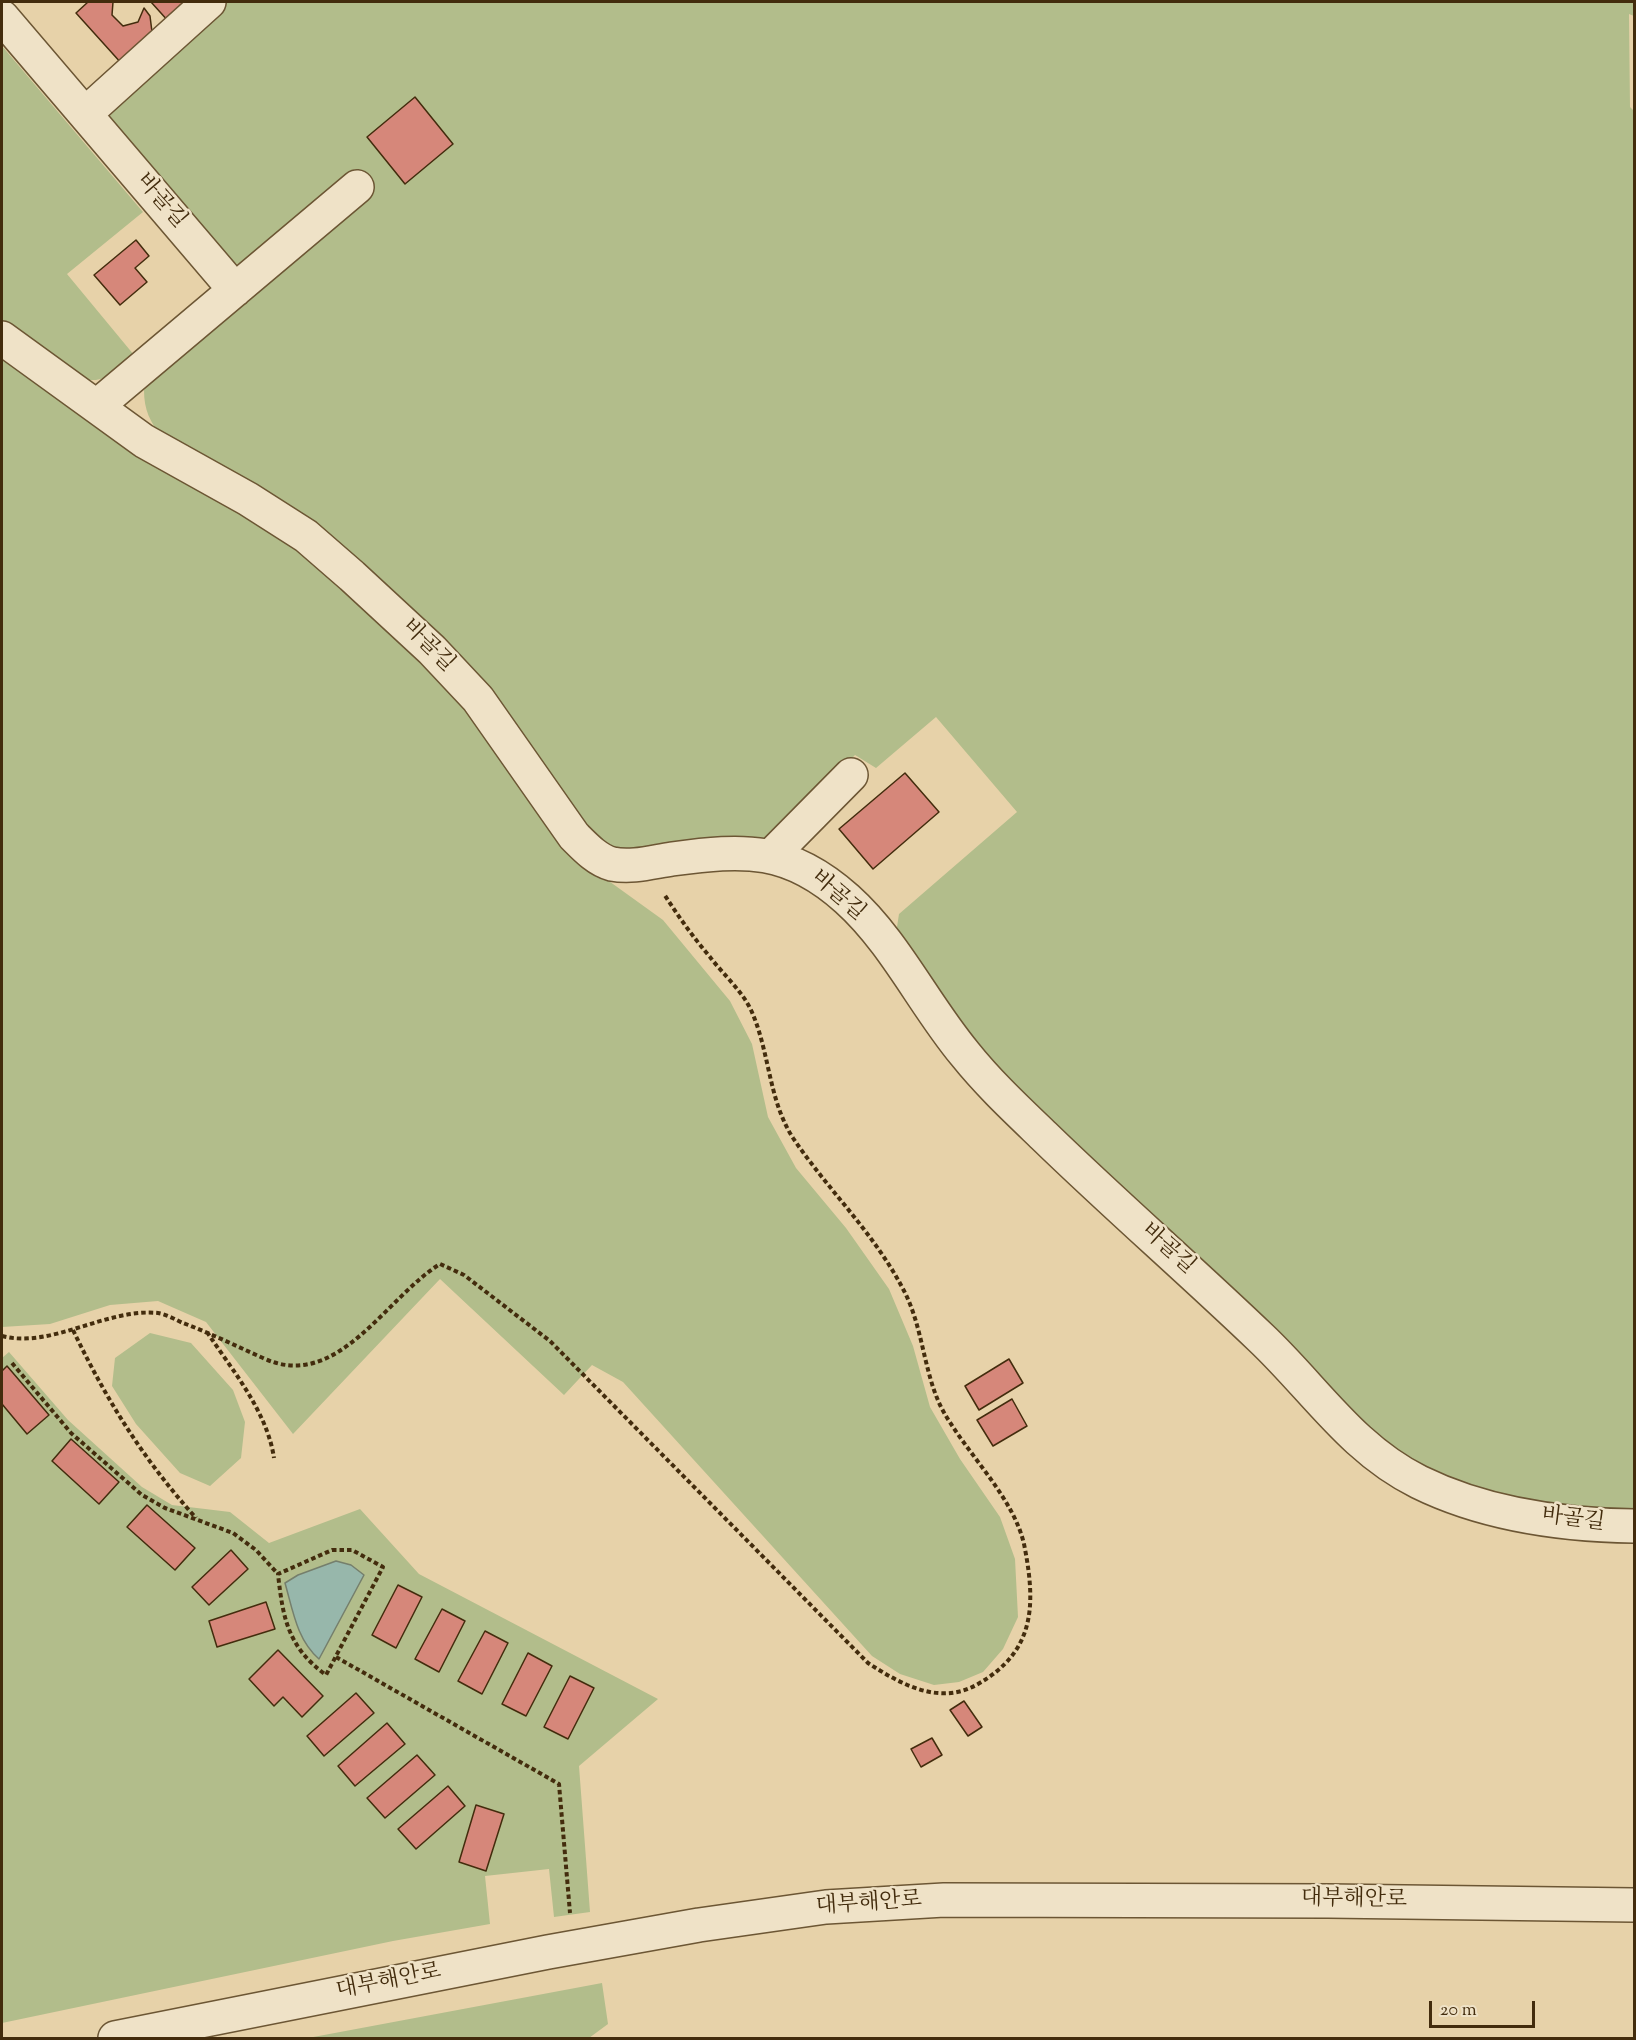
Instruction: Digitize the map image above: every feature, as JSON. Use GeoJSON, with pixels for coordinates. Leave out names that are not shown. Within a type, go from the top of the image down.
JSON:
{"type":"FeatureCollection","features":[{"type":"Feature","properties":{"kind":"street"},"geometry":{"type":"LineString","coordinates":[[85,114],[209,2]]}},
{"type":"Feature","properties":{"kind":"street","name":"바골길"},"geometry":{"type":"LineString","coordinates":[[2,17],[235,290]]}},
{"type":"Feature","properties":{"kind":"street"},"geometry":{"type":"LineString","coordinates":[[97,406],[357,187]]}},
{"type":"Feature","properties":{"kind":"street","name":"바골길"},"geometry":{"type":"LineString","coordinates":[[2,338],[144,441],[248,499],[306,536],[352,576],[432,650],[478,699],[574,836],[594,854],[609,863],[630,866],[731,852],[771,856],[791,862],[819,876],[850,902],[883,940],[963,1052],[992,1085],[1076,1167],[1286,1361],[1333,1417],[1369,1452],[1416,1480],[1457,1499],[1510,1512],[1604,1526],[1635,1526]]}},
{"type":"Feature","properties":{"kind":"street"},"geometry":{"type":"LineString","coordinates":[[771,856],[851,775]]}},
{"type":"Feature","properties":{"kind":"street","name":"대부해안로"},"geometry":{"type":"LineString","coordinates":[[115,2038],[548,1952],[699,1925],[826,1907],[944,1900],[1635,1905]]}},
{"type":"Feature","properties":{"kind":"path"},"geometry":{"type":"LineString","coordinates":[[2,1336],[15,1340],[72,1329],[113,1316],[159,1313],[276,1364],[313,1364],[348,1347],[420,1277],[440,1264],[464,1275],[550,1341],[868,1663],[898,1682],[936,1695],[969,1689],[991,1677],[1016,1653],[1030,1624],[1030,1580],[1025,1546],[1013,1514],[940,1406],[926,1365],[916,1321],[904,1291],[879,1246],[792,1136],[775,1103],[751,1010],[682,923],[662,891],[657,862]]}},
{"type":"Feature","properties":{"kind":"path"},"geometry":{"type":"LineString","coordinates":[[72,1329],[99,1385],[126,1430],[160,1478],[197,1519]]}},
{"type":"Feature","properties":{"kind":"path"},"geometry":{"type":"LineString","coordinates":[[206,1332],[248,1392],[272,1443],[274,1458]]}},
{"type":"Feature","properties":{"kind":"path"},"geometry":{"type":"LineString","coordinates":[[12,1363],[71,1433],[142,1495],[165,1508],[233,1533],[256,1550],[278,1574],[281,1600],[291,1636],[305,1660],[326,1676],[383,1567],[352,1550],[332,1550],[278,1574]]}},
{"type":"Feature","properties":{"kind":"path"},"geometry":{"type":"LineString","coordinates":[[336,1657],[559,1784],[570,1923]]}},
{"type":"Feature","properties":{"kind":"green space"},"geometry":{"type":"Polygon","coordinates":[[[225,2],[1634,2],[1634,16],[1629,14],[1630,107],[1634,111],[1634,1518],[1465,1491],[1374,1442],[1012,1091],[895,940],[899,914],[1017,812],[936,717],[876,768],[855,755],[774,839],[624,856],[592,840],[497,708],[162,437],[148,415],[144,390],[157,376],[374,191],[355,169],[252,260],[237,264],[223,256],[101,111],[225,2]]]}},
{"type":"Feature","properties":{"kind":"green space"},"geometry":{"type":"Polygon","coordinates":[[[2,46],[143,212],[67,274],[134,355],[113,376],[96,380],[76,380],[2,326],[2,46]]]}},
{"type":"Feature","properties":{"kind":"green space"},"geometry":{"type":"Polygon","coordinates":[[[2,353],[277,529],[469,702],[588,866],[663,920],[730,1001],[752,1044],[768,1117],[796,1168],[846,1228],[889,1289],[913,1346],[930,1407],[960,1459],[1000,1517],[1015,1559],[1018,1617],[1003,1649],[983,1672],[959,1682],[934,1685],[900,1674],[872,1656],[623,1382],[592,1365],[564,1395],[440,1279],[293,1434],[206,1322],[158,1301],[110,1305],[50,1324],[2,1327],[2,353]]]}},
{"type":"Feature","properties":{"kind":"green space"},"geometry":{"type":"Polygon","coordinates":[[[150,1333],[191,1343],[233,1390],[245,1422],[241,1458],[210,1486],[180,1473],[136,1424],[112,1386],[115,1358],[150,1333]]]}},
{"type":"Feature","properties":{"kind":"green space"},"geometry":{"type":"Polygon","coordinates":[[[9,1352],[68,1420],[142,1487],[172,1505],[230,1512],[269,1543],[360,1509],[419,1574],[658,1699],[579,1766],[590,1912],[554,1917],[549,1869],[485,1876],[490,1924],[393,1941],[2,2023],[2,1358],[9,1352]]]}},
{"type":"Feature","properties":{"kind":"green space"},"geometry":{"type":"Polygon","coordinates":[[[602,1983],[608,2024],[589,2038],[308,2038],[602,1983]]]}},
{"type":"Feature","properties":{"kind":"shaded area"},"geometry":{"type":"Polygon","coordinates":[[[336,1561],[351,1565],[364,1575],[319,1659],[301,1634],[285,1583],[298,1575],[336,1561]]]}},
{"type":"Feature","properties":{"kind":"building"},"geometry":{"type":"Polygon","coordinates":[[[88,2],[113,2],[112,15],[123,26],[138,22],[144,8],[150,16],[152,32],[122,64],[76,13],[88,2]]]}},
{"type":"Feature","properties":{"kind":"building"},"geometry":{"type":"Polygon","coordinates":[[[151,2],[192,2],[169,22],[151,2]]]}},
{"type":"Feature","properties":{"kind":"building"},"geometry":{"type":"Polygon","coordinates":[[[415,97],[453,144],[405,184],[367,137],[415,97]]]}},
{"type":"Feature","properties":{"kind":"building"},"geometry":{"type":"Polygon","coordinates":[[[136,240],[149,256],[135,268],[147,282],[120,305],[94,275],[136,240]]]}},
{"type":"Feature","properties":{"kind":"building"},"geometry":{"type":"Polygon","coordinates":[[[905,773],[939,812],[873,869],[839,829],[905,773]]]}},
{"type":"Feature","properties":{"kind":"building"},"geometry":{"type":"Polygon","coordinates":[[[1009,1359],[1023,1383],[979,1410],[965,1386],[1009,1359]]]}},
{"type":"Feature","properties":{"kind":"building"},"geometry":{"type":"Polygon","coordinates":[[[7,1366],[49,1415],[27,1434],[2,1404],[2,1371],[7,1366]]]}},
{"type":"Feature","properties":{"kind":"building"},"geometry":{"type":"Polygon","coordinates":[[[1012,1399],[1027,1426],[993,1446],[977,1420],[1012,1399]]]}},
{"type":"Feature","properties":{"kind":"building"},"geometry":{"type":"Polygon","coordinates":[[[71,1439],[119,1482],[99,1504],[52,1461],[71,1439]]]}},
{"type":"Feature","properties":{"kind":"building"},"geometry":{"type":"Polygon","coordinates":[[[147,1505],[195,1548],[175,1570],[127,1527],[147,1505]]]}},
{"type":"Feature","properties":{"kind":"building"},"geometry":{"type":"Polygon","coordinates":[[[231,1550],[248,1569],[209,1605],[192,1587],[231,1550]]]}},
{"type":"Feature","properties":{"kind":"building"},"geometry":{"type":"Polygon","coordinates":[[[398,1585],[422,1597],[396,1648],[372,1635],[398,1585]]]}},
{"type":"Feature","properties":{"kind":"building"},"geometry":{"type":"Polygon","coordinates":[[[266,1602],[275,1629],[217,1647],[209,1621],[266,1602]]]}},
{"type":"Feature","properties":{"kind":"building"},"geometry":{"type":"Polygon","coordinates":[[[442,1609],[465,1621],[439,1672],[415,1659],[442,1609]]]}},
{"type":"Feature","properties":{"kind":"building"},"geometry":{"type":"Polygon","coordinates":[[[485,1631],[508,1643],[482,1694],[458,1681],[485,1631]]]}},
{"type":"Feature","properties":{"kind":"building"},"geometry":{"type":"Polygon","coordinates":[[[278,1650],[323,1696],[302,1717],[283,1697],[274,1706],[249,1679],[278,1650]]]}},
{"type":"Feature","properties":{"kind":"building"},"geometry":{"type":"Polygon","coordinates":[[[528,1653],[552,1666],[526,1716],[502,1704],[528,1653]]]}},
{"type":"Feature","properties":{"kind":"building"},"geometry":{"type":"Polygon","coordinates":[[[570,1676],[594,1688],[568,1739],[544,1727],[570,1676]]]}},
{"type":"Feature","properties":{"kind":"building"},"geometry":{"type":"Polygon","coordinates":[[[356,1693],[374,1713],[324,1756],[307,1736],[356,1693]]]}},
{"type":"Feature","properties":{"kind":"building"},"geometry":{"type":"Polygon","coordinates":[[[964,1701],[982,1727],[968,1736],[950,1710],[964,1701]]]}},
{"type":"Feature","properties":{"kind":"building"},"geometry":{"type":"Polygon","coordinates":[[[387,1723],[405,1744],[355,1786],[338,1766],[387,1723]]]}},
{"type":"Feature","properties":{"kind":"building"},"geometry":{"type":"Polygon","coordinates":[[[932,1738],[942,1755],[921,1767],[911,1749],[932,1738]]]}},
{"type":"Feature","properties":{"kind":"building"},"geometry":{"type":"Polygon","coordinates":[[[417,1755],[435,1775],[385,1818],[367,1798],[417,1755]]]}},
{"type":"Feature","properties":{"kind":"building"},"geometry":{"type":"Polygon","coordinates":[[[448,1786],[465,1806],[416,1849],[398,1829],[448,1786]]]}},
{"type":"Feature","properties":{"kind":"building"},"geometry":{"type":"Polygon","coordinates":[[[476,1805],[504,1814],[486,1871],[459,1862],[476,1805]]]}}]}
